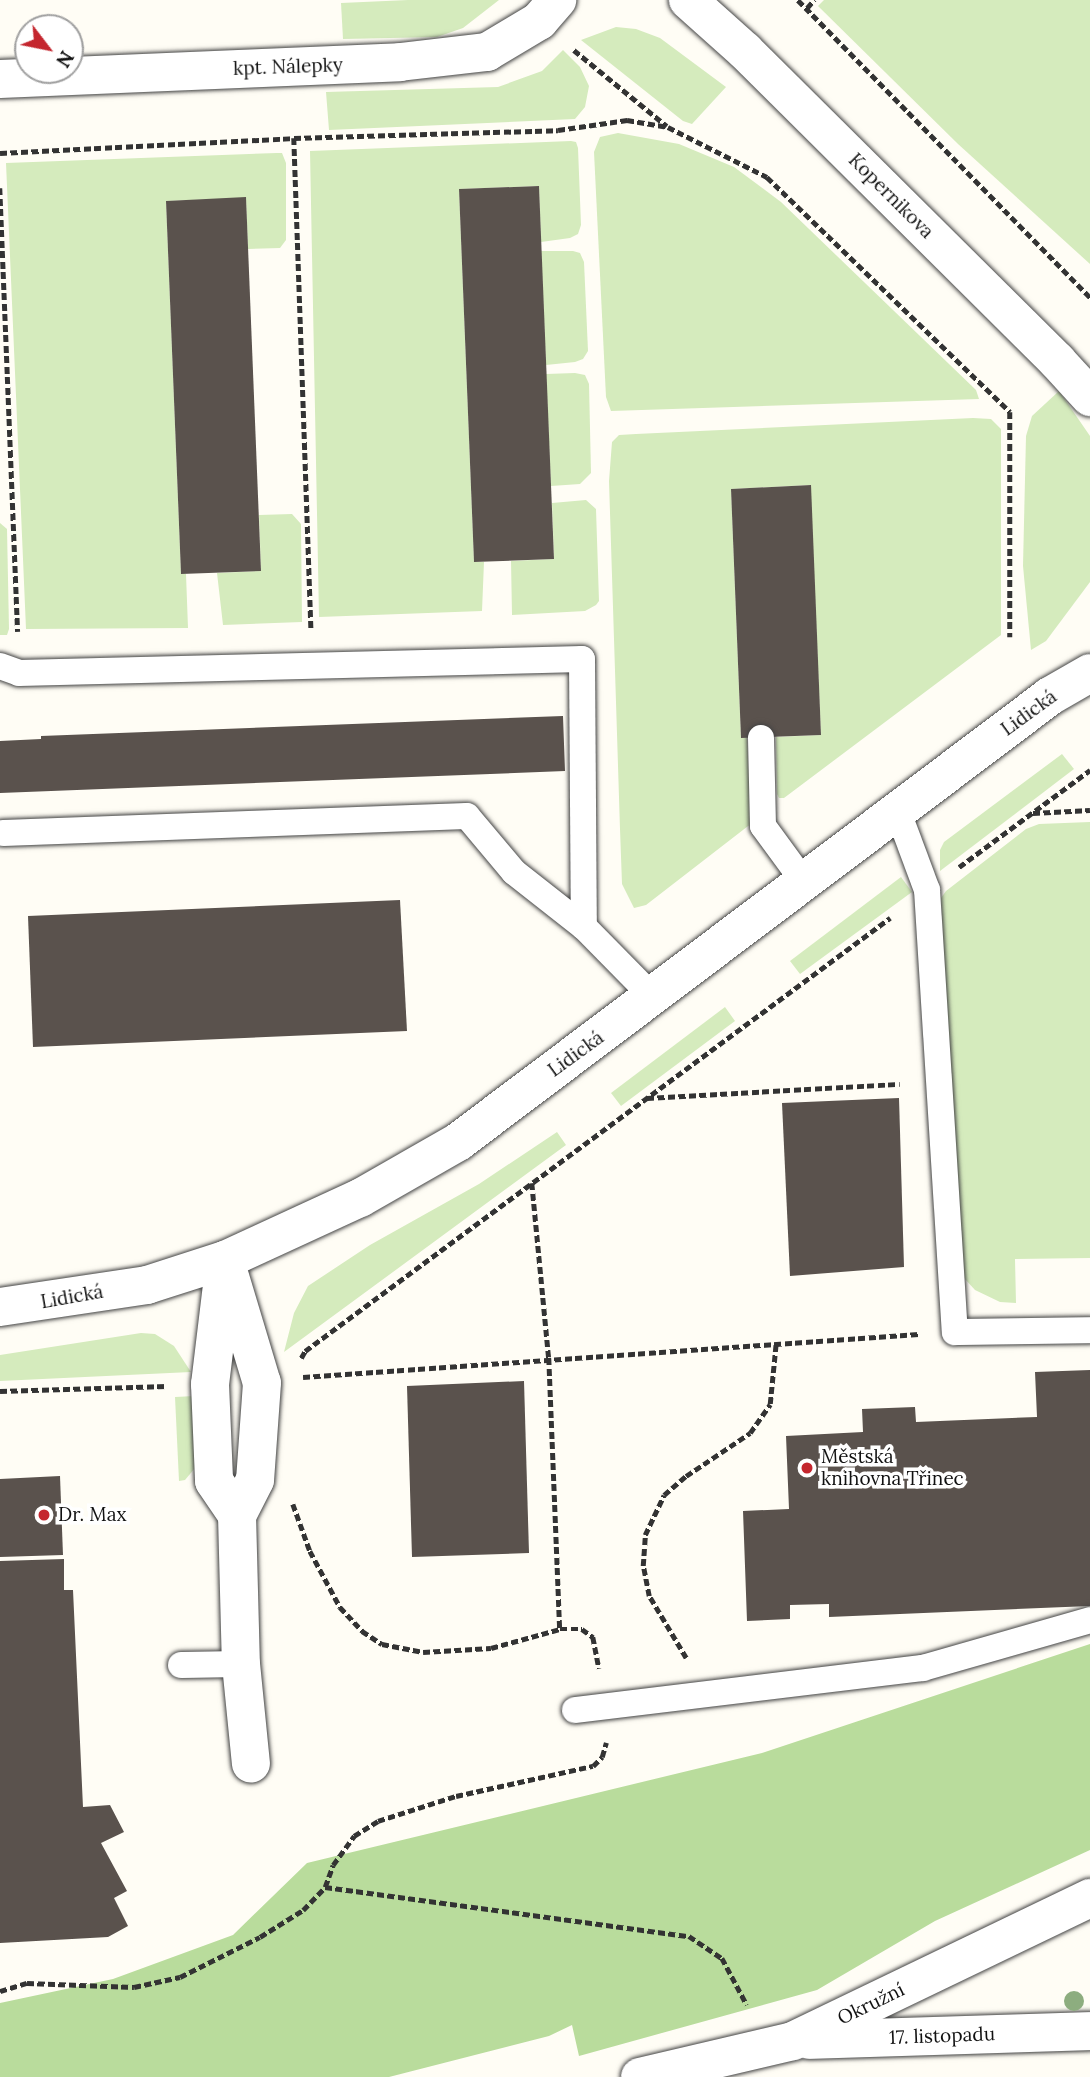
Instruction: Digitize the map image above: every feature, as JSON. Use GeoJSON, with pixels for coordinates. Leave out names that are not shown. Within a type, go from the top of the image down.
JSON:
{"type":"FeatureCollection","features":[{"type":"Feature","properties":{"kind":"street","name":"kpt. Nálepky"},"geometry":{"type":"LineString","coordinates":[[0,79],[400,62],[487,52],[539,21],[557,0]]}},
{"type":"Feature","properties":{"kind":"street","name":"Kopernikova"},"geometry":{"type":"LineString","coordinates":[[688,0],[745,51],[1058,361],[1090,397]]}},
{"type":"Feature","properties":{"kind":"street","name":"Lidická"},"geometry":{"type":"LineString","coordinates":[[0,1307],[147,1285],[225,1260],[360,1198],[458,1142],[1050,696],[1090,673]]}},
{"type":"Feature","properties":{"kind":"street"},"geometry":{"type":"LineString","coordinates":[[225,1260],[209,1384],[214,1481],[237,1515]]}},
{"type":"Feature","properties":{"kind":"street"},"geometry":{"type":"LineString","coordinates":[[225,1260],[262,1383],[255,1480],[237,1515],[241,1664],[251,1764]]}},
{"type":"Feature","properties":{"kind":"street","name":"Okružní"},"geometry":{"type":"LineString","coordinates":[[640,2077],[781,2044],[1090,1898]]}},
{"type":"Feature","properties":{"kind":"street","name":"17. listopadu"},"geometry":{"type":"LineString","coordinates":[[781,2044],[1090,2031]]}},
{"type":"Feature","properties":{"kind":"lane"},"geometry":{"type":"LineString","coordinates":[[10,669],[312,667],[582,659],[584,927]]}},
{"type":"Feature","properties":{"kind":"lane"},"geometry":{"type":"LineString","coordinates":[[761,738],[763,826],[804,882]]}},
{"type":"Feature","properties":{"kind":"lane"},"geometry":{"type":"LineString","coordinates":[[898,812],[927,890],[955,1332],[1090,1330]]}},
{"type":"Feature","properties":{"kind":"lane"},"geometry":{"type":"LineString","coordinates":[[3,833],[467,816],[513,872],[584,927],[653,997]]}},
{"type":"Feature","properties":{"kind":"lane"},"geometry":{"type":"LineString","coordinates":[[575,1710],[922,1668],[1090,1620]]}},
{"type":"Feature","properties":{"kind":"lane"},"geometry":{"type":"LineString","coordinates":[[181,1665],[241,1664]]}},
{"type":"Feature","properties":{"kind":"path"},"geometry":{"type":"LineString","coordinates":[[798,0],[1090,297]]}},
{"type":"Feature","properties":{"kind":"path"},"geometry":{"type":"LineString","coordinates":[[807,8],[814,0]]}},
{"type":"Feature","properties":{"kind":"path"},"geometry":{"type":"LineString","coordinates":[[569,46],[667,127],[766,177],[1010,412],[1010,637]]}},
{"type":"Feature","properties":{"kind":"path"},"geometry":{"type":"LineString","coordinates":[[0,153],[294,138],[558,130],[627,120],[667,127]]}},
{"type":"Feature","properties":{"kind":"path"},"geometry":{"type":"LineString","coordinates":[[294,138],[312,667]]}},
{"type":"Feature","properties":{"kind":"path"},"geometry":{"type":"LineString","coordinates":[[0,188],[10,669]]}},
{"type":"Feature","properties":{"kind":"path"},"geometry":{"type":"LineString","coordinates":[[949,874],[1090,770]]}},
{"type":"Feature","properties":{"kind":"path"},"geometry":{"type":"LineString","coordinates":[[1032,813],[1090,810]]}},
{"type":"Feature","properties":{"kind":"path"},"geometry":{"type":"LineString","coordinates":[[296,1369],[305,1350],[891,917]]}},
{"type":"Feature","properties":{"kind":"path"},"geometry":{"type":"LineString","coordinates":[[646,1098],[909,1084]]}},
{"type":"Feature","properties":{"kind":"path"},"geometry":{"type":"LineString","coordinates":[[532,1183],[549,1358],[560,1629]]}},
{"type":"Feature","properties":{"kind":"path"},"geometry":{"type":"LineString","coordinates":[[291,1378],[549,1358],[955,1332]]}},
{"type":"Feature","properties":{"kind":"path"},"geometry":{"type":"LineString","coordinates":[[697,1695],[691,1665],[649,1596],[643,1566],[645,1535],[664,1495],[686,1476],[750,1433],[770,1404],[776,1343]]}},
{"type":"Feature","properties":{"kind":"path"},"geometry":{"type":"LineString","coordinates":[[0,1391],[179,1385]]}},
{"type":"Feature","properties":{"kind":"path"},"geometry":{"type":"LineString","coordinates":[[0,1991],[27,1983],[134,1987],[180,1976],[260,1937],[303,1910],[324,1887],[333,1865],[354,1836],[378,1821],[456,1796],[593,1766],[602,1757],[606,1745],[605,1706],[593,1637],[582,1629],[560,1629],[491,1648],[423,1651],[382,1644],[362,1631],[341,1607],[310,1551],[292,1498]]}},
{"type":"Feature","properties":{"kind":"path"},"geometry":{"type":"LineString","coordinates":[[324,1887],[689,1936],[722,1958],[781,2044]]}},
{"type":"Feature","properties":{"kind":"green space"},"geometry":{"type":"Polygon","coordinates":[[[499,0],[463,28],[437,37],[343,39],[341,3],[499,0]]]}},
{"type":"Feature","properties":{"kind":"green space"},"geometry":{"type":"Polygon","coordinates":[[[824,0],[1090,0],[1090,264],[958,144],[818,6],[824,0]]]}},
{"type":"Feature","properties":{"kind":"green space"},"geometry":{"type":"Polygon","coordinates":[[[616,27],[636,29],[660,38],[726,87],[692,124],[683,121],[581,40],[616,27]]]}},
{"type":"Feature","properties":{"kind":"green space"},"geometry":{"type":"Polygon","coordinates":[[[563,50],[580,67],[589,86],[585,107],[575,119],[329,130],[326,92],[498,87],[542,71],[563,50]]]}},
{"type":"Feature","properties":{"kind":"green space"},"geometry":{"type":"Polygon","coordinates":[[[618,133],[679,144],[734,167],[781,202],[976,390],[979,399],[611,411],[606,397],[594,152],[600,137],[618,133]]]}},
{"type":"Feature","properties":{"kind":"green space"},"geometry":{"type":"Polygon","coordinates":[[[576,142],[578,148],[581,225],[578,234],[570,238],[541,242],[539,186],[459,189],[474,562],[484,562],[482,611],[319,617],[310,151],[576,142]]]}},
{"type":"Feature","properties":{"kind":"green space"},"geometry":{"type":"Polygon","coordinates":[[[282,153],[286,163],[286,240],[280,248],[248,249],[246,198],[166,201],[181,574],[186,574],[188,628],[26,629],[6,163],[282,153]]]}},
{"type":"Feature","properties":{"kind":"green space"},"geometry":{"type":"Polygon","coordinates":[[[541,251],[573,251],[580,253],[584,262],[588,351],[583,359],[575,362],[546,365],[541,251]]]}},
{"type":"Feature","properties":{"kind":"green space"},"geometry":{"type":"Polygon","coordinates":[[[546,374],[585,375],[589,384],[591,473],[580,484],[551,486],[546,374]]]}},
{"type":"Feature","properties":{"kind":"green space"},"geometry":{"type":"Polygon","coordinates":[[[1059,391],[1090,436],[1090,582],[1046,641],[1031,650],[1023,566],[1026,436],[1032,416],[1059,391]]]}},
{"type":"Feature","properties":{"kind":"green space"},"geometry":{"type":"Polygon","coordinates":[[[991,419],[1001,429],[1001,635],[784,798],[779,798],[777,794],[776,737],[821,735],[810,485],[731,489],[741,738],[747,738],[752,823],[646,905],[634,908],[622,884],[609,481],[612,442],[619,435],[991,419]]]}},
{"type":"Feature","properties":{"kind":"green space"},"geometry":{"type":"Polygon","coordinates":[[[586,500],[596,509],[599,601],[585,611],[512,615],[511,561],[554,559],[552,503],[586,500]]]}},
{"type":"Feature","properties":{"kind":"green space"},"geometry":{"type":"Polygon","coordinates":[[[292,514],[301,524],[302,622],[223,625],[217,573],[261,571],[259,515],[292,514]]]}},
{"type":"Feature","properties":{"kind":"green space"},"geometry":{"type":"Polygon","coordinates":[[[0,523],[7,529],[7,635],[0,635],[0,523]]]}},
{"type":"Feature","properties":{"kind":"green space"},"geometry":{"type":"Polygon","coordinates":[[[1062,754],[1074,769],[940,871],[940,850],[944,842],[1062,754]]]}},
{"type":"Feature","properties":{"kind":"green space"},"geometry":{"type":"Polygon","coordinates":[[[1090,822],[1090,1258],[1015,1259],[1016,1303],[1000,1302],[975,1290],[964,1278],[957,1230],[941,898],[946,891],[1026,829],[1039,824],[1090,822]]]}},
{"type":"Feature","properties":{"kind":"green space"},"geometry":{"type":"Polygon","coordinates":[[[901,877],[912,892],[800,974],[790,961],[901,877]]]}},
{"type":"Feature","properties":{"kind":"green space"},"geometry":{"type":"Polygon","coordinates":[[[725,1007],[735,1021],[621,1106],[611,1093],[725,1007]]]}},
{"type":"Feature","properties":{"kind":"green space"},"geometry":{"type":"Polygon","coordinates":[[[557,1132],[566,1145],[284,1352],[294,1313],[308,1286],[370,1245],[479,1184],[557,1132]]]}},
{"type":"Feature","properties":{"kind":"green space"},"geometry":{"type":"Polygon","coordinates":[[[141,1333],[155,1334],[174,1346],[191,1372],[0,1381],[0,1355],[141,1333]]]}},
{"type":"Feature","properties":{"kind":"green space"},"geometry":{"type":"Polygon","coordinates":[[[195,1396],[195,1468],[185,1480],[179,1481],[175,1397],[195,1396]]]}},
{"type":"Feature","properties":{"kind":"green space"},"geometry":{"type":"Polygon","coordinates":[[[1090,1644],[1090,1850],[935,1921],[817,1990],[579,2056],[572,2025],[549,2036],[389,2077],[0,2077],[0,2003],[113,1979],[233,1935],[307,1863],[762,1753],[1090,1644]]]}},
{"type":"Feature","properties":{"kind":"building"},"geometry":{"type":"Polygon","coordinates":[[[539,186],[554,559],[474,562],[459,189],[539,186]]]}},
{"type":"Feature","properties":{"kind":"building"},"geometry":{"type":"Polygon","coordinates":[[[246,197],[261,571],[181,574],[166,201],[246,197]]]}},
{"type":"Feature","properties":{"kind":"building"},"geometry":{"type":"Polygon","coordinates":[[[811,485],[821,735],[741,738],[731,489],[811,485]]]}},
{"type":"Feature","properties":{"kind":"building"},"geometry":{"type":"Polygon","coordinates":[[[563,716],[565,771],[0,793],[0,741],[41,739],[41,736],[563,716]]]}},
{"type":"Feature","properties":{"kind":"building"},"geometry":{"type":"Polygon","coordinates":[[[400,900],[407,1031],[33,1047],[28,916],[400,900]]]}},
{"type":"Feature","properties":{"kind":"building"},"geometry":{"type":"Polygon","coordinates":[[[899,1098],[904,1267],[790,1276],[782,1103],[899,1098]]]}},
{"type":"Feature","properties":{"kind":"building"},"geometry":{"type":"Polygon","coordinates":[[[1090,1370],[1090,1606],[829,1617],[829,1604],[790,1605],[790,1619],[747,1621],[743,1511],[789,1509],[786,1436],[863,1432],[862,1409],[915,1407],[916,1422],[1037,1417],[1035,1372],[1090,1370]]]}},
{"type":"Feature","properties":{"kind":"building"},"geometry":{"type":"Polygon","coordinates":[[[524,1381],[529,1553],[412,1557],[407,1386],[524,1381]]]}},
{"type":"Feature","properties":{"kind":"building"},"geometry":{"type":"Polygon","coordinates":[[[60,1476],[63,1555],[0,1557],[0,1479],[60,1476]]]}},
{"type":"Feature","properties":{"kind":"building"},"geometry":{"type":"Polygon","coordinates":[[[64,1559],[64,1590],[73,1590],[83,1807],[110,1805],[124,1832],[101,1843],[127,1891],[114,1898],[128,1926],[108,1937],[0,1943],[0,1561],[64,1559]]]}},
{"type":"Feature","properties":{"kind":"place","name":"Městská knihovna Třinec"},"geometry":{"type":"Point","coordinates":[807,1468]}},
{"type":"Feature","properties":{"kind":"place","name":"Dr. Max"},"geometry":{"type":"Point","coordinates":[44,1515]}}]}
